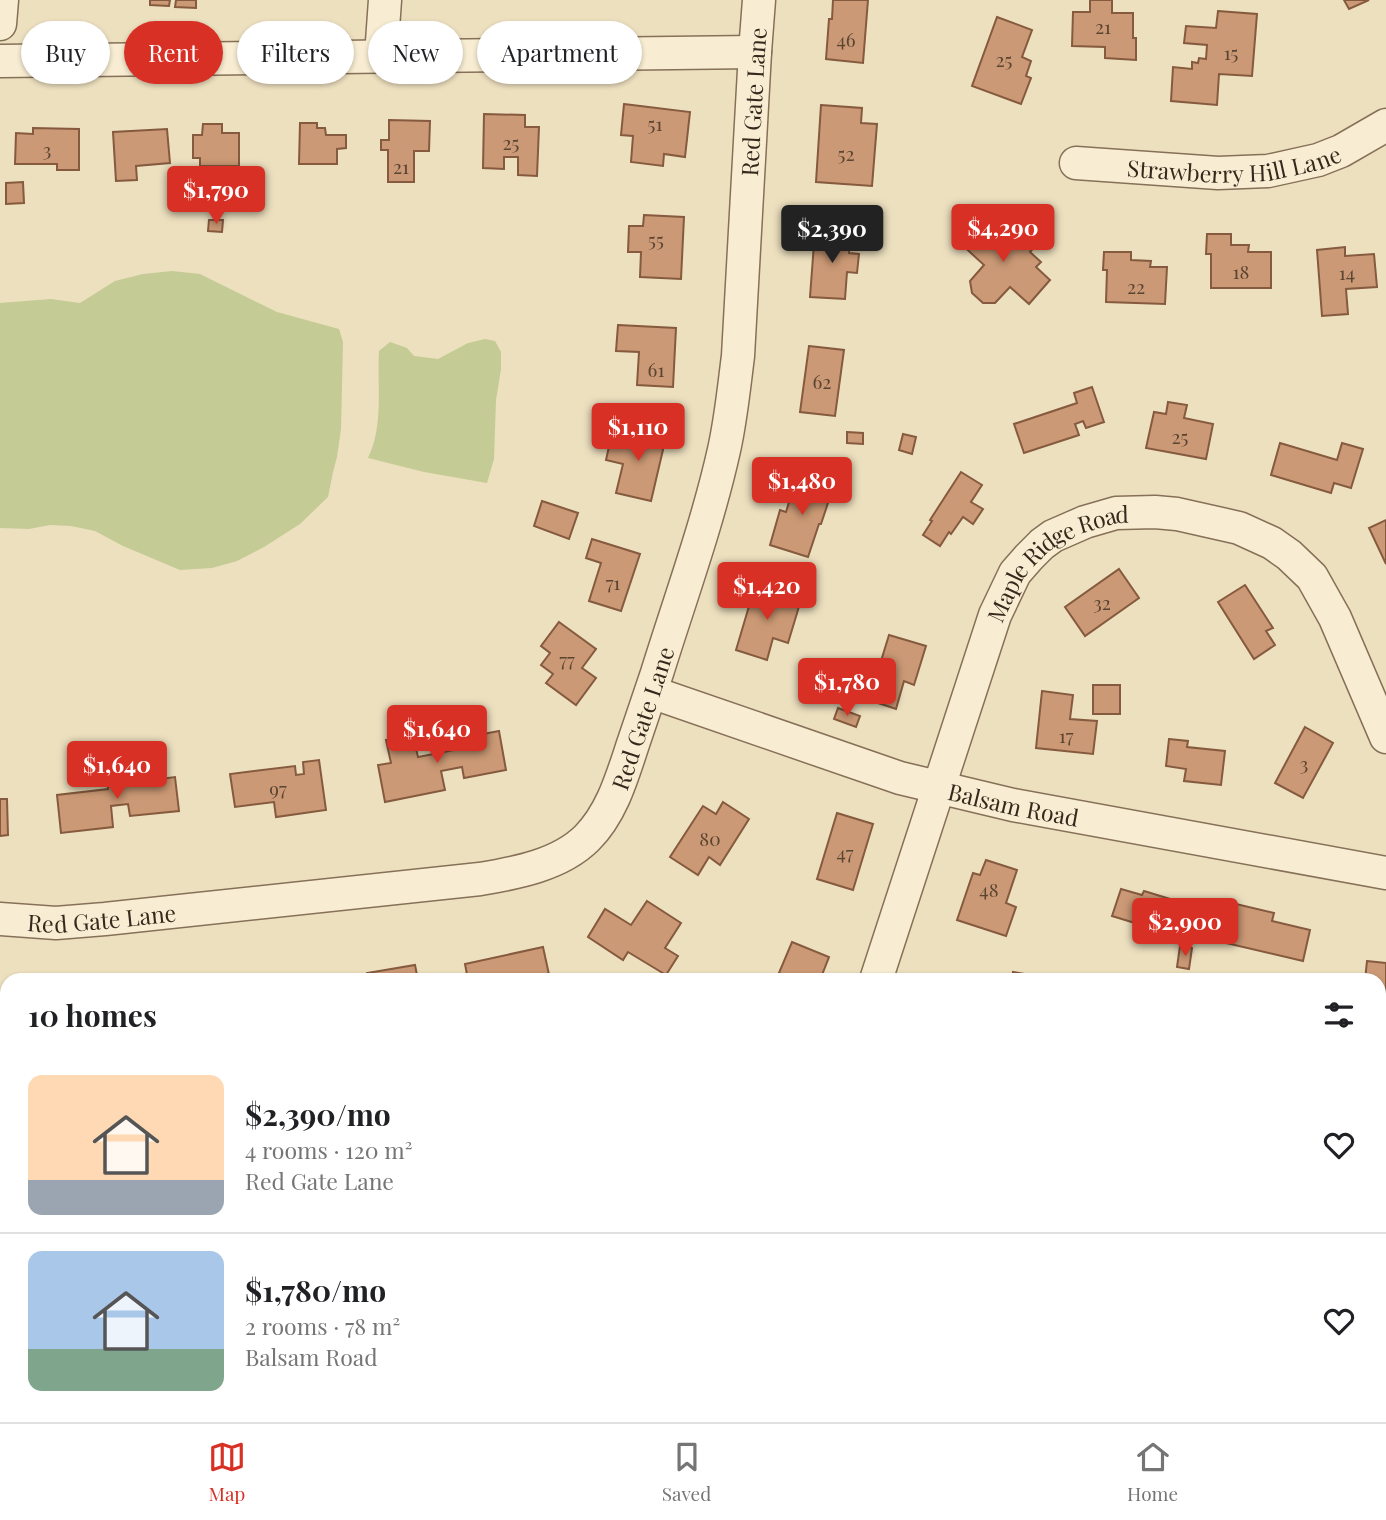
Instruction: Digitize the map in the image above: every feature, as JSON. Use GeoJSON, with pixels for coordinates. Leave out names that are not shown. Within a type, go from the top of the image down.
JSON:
{"type":"FeatureCollection","features":[{"type":"Feature","properties":{"kind":"street"},"geometry":{"type":"LineString","coordinates":[[0,24],[2,0]]}},
{"type":"Feature","properties":{"kind":"street"},"geometry":{"type":"LineString","coordinates":[[384,21],[385,0]]}},
{"type":"Feature","properties":{"kind":"street","name":"Red Gate Lane"},"geometry":{"type":"LineString","coordinates":[[0,919],[56,923],[105,919],[480,879],[543,864],[574,849],[588,838],[608,811],[620,783],[651,692],[725,448],[741,311],[759,0]]}},
{"type":"Feature","properties":{"kind":"street"},"geometry":{"type":"LineString","coordinates":[[463,55],[755,52]]}},
{"type":"Feature","properties":{"kind":"street"},"geometry":{"type":"LineString","coordinates":[[0,61],[368,56]]}},
{"type":"Feature","properties":{"kind":"street","name":"Strawberry Hill Lane"},"geometry":{"type":"LineString","coordinates":[[1076,163],[1218,173],[1268,171],[1318,160],[1386,125]]}},
{"type":"Feature","properties":{"kind":"street","name":"Maple Ridge Road"},"geometry":{"type":"LineString","coordinates":[[878,973],[995,615],[1015,573],[1053,536],[1084,522],[1116,513],[1155,512],[1177,514],[1238,528],[1272,543],[1312,577],[1335,618],[1386,737]]}},
{"type":"Feature","properties":{"kind":"street","name":"Balsam Road"},"geometry":{"type":"LineString","coordinates":[[651,692],[900,778],[940,789],[1013,806],[1386,873]]}},
{"type":"Feature","properties":{"kind":"green space"},"geometry":{"type":"Polygon","coordinates":[[[172,271],[200,274],[277,312],[339,329],[343,342],[341,429],[328,497],[300,524],[264,547],[237,561],[212,568],[180,570],[95,531],[71,526],[0,528],[0,303],[51,299],[80,303],[115,281],[172,271]]]}},
{"type":"Feature","properties":{"kind":"green space"},"geometry":{"type":"Polygon","coordinates":[[[485,339],[495,341],[501,352],[494,459],[487,483],[424,472],[368,458],[378,419],[379,351],[390,342],[407,348],[414,356],[438,359],[468,343],[485,339]]]}},
{"type":"Feature","properties":{"kind":"building"},"geometry":{"type":"Polygon","coordinates":[[[150,0],[170,0],[169,6],[150,5],[150,0]]]}},
{"type":"Feature","properties":{"kind":"building"},"geometry":{"type":"Polygon","coordinates":[[[176,0],[196,0],[196,8],[175,7],[176,0]]]}},
{"type":"Feature","properties":{"kind":"building"},"geometry":{"type":"Polygon","coordinates":[[[833,0],[868,0],[863,63],[826,59],[833,0]]]}},
{"type":"Feature","properties":{"kind":"building"},"geometry":{"type":"Polygon","coordinates":[[[1090,0],[1112,0],[1112,13],[1133,13],[1136,60],[1105,58],[1105,47],[1072,46],[1073,12],[1090,12],[1090,0]]]}},
{"type":"Feature","properties":{"kind":"building"},"geometry":{"type":"Polygon","coordinates":[[[1344,0],[1369,0],[1349,9],[1344,0]]]}},
{"type":"Feature","properties":{"kind":"building"},"geometry":{"type":"Polygon","coordinates":[[[1218,11],[1257,14],[1252,76],[1219,74],[1217,105],[1171,101],[1173,67],[1192,69],[1192,62],[1198,63],[1199,58],[1206,59],[1207,45],[1184,43],[1186,26],[1216,28],[1218,11]]]}},
{"type":"Feature","properties":{"kind":"building"},"geometry":{"type":"Polygon","coordinates":[[[997,17],[1032,30],[1022,57],[1031,61],[1026,76],[1031,78],[1021,104],[972,86],[997,17]]]}},
{"type":"Feature","properties":{"kind":"building"},"geometry":{"type":"Polygon","coordinates":[[[624,104],[690,112],[685,157],[664,154],[663,166],[631,162],[633,136],[621,135],[624,104]]]}},
{"type":"Feature","properties":{"kind":"building"},"geometry":{"type":"Polygon","coordinates":[[[821,105],[862,108],[861,123],[877,124],[872,186],[816,182],[821,105]]]}},
{"type":"Feature","properties":{"kind":"building"},"geometry":{"type":"Polygon","coordinates":[[[484,114],[525,115],[525,127],[539,127],[537,176],[518,175],[518,157],[504,157],[504,169],[483,168],[484,114]]]}},
{"type":"Feature","properties":{"kind":"building"},"geometry":{"type":"Polygon","coordinates":[[[389,120],[430,121],[429,151],[414,151],[414,182],[388,182],[388,150],[381,150],[381,140],[389,140],[389,120]]]}},
{"type":"Feature","properties":{"kind":"building"},"geometry":{"type":"Polygon","coordinates":[[[300,123],[317,123],[317,128],[325,128],[326,135],[346,135],[346,148],[337,149],[337,164],[299,164],[300,123]]]}},
{"type":"Feature","properties":{"kind":"building"},"geometry":{"type":"Polygon","coordinates":[[[203,124],[222,124],[222,133],[239,133],[239,166],[200,166],[200,158],[193,158],[193,135],[202,135],[203,124]]]}},
{"type":"Feature","properties":{"kind":"building"},"geometry":{"type":"Polygon","coordinates":[[[33,128],[79,129],[79,170],[57,170],[57,164],[15,164],[16,133],[33,134],[33,128]]]}},
{"type":"Feature","properties":{"kind":"building"},"geometry":{"type":"Polygon","coordinates":[[[167,129],[170,163],[136,166],[137,180],[116,181],[113,132],[167,129]]]}},
{"type":"Feature","properties":{"kind":"building"},"geometry":{"type":"Polygon","coordinates":[[[23,182],[24,203],[6,204],[6,183],[23,182]]]}},
{"type":"Feature","properties":{"kind":"building"},"geometry":{"type":"Polygon","coordinates":[[[985,214],[1019,243],[1025,237],[1035,246],[1030,252],[1041,262],[1036,267],[1050,280],[1029,304],[1010,287],[995,303],[983,303],[972,293],[970,281],[984,265],[960,243],[985,214]]]}},
{"type":"Feature","properties":{"kind":"building"},"geometry":{"type":"Polygon","coordinates":[[[644,215],[684,217],[681,279],[640,277],[641,252],[628,252],[629,226],[643,226],[644,215]]]}},
{"type":"Feature","properties":{"kind":"building"},"geometry":{"type":"Polygon","coordinates":[[[209,220],[223,220],[222,232],[208,231],[209,220]]]}},
{"type":"Feature","properties":{"kind":"building"},"geometry":{"type":"Polygon","coordinates":[[[815,230],[850,233],[849,253],[859,254],[857,273],[847,272],[845,299],[810,297],[815,230]]]}},
{"type":"Feature","properties":{"kind":"building"},"geometry":{"type":"Polygon","coordinates":[[[1207,234],[1231,234],[1231,245],[1249,245],[1248,252],[1271,252],[1271,288],[1211,288],[1211,254],[1206,254],[1207,234]]]}},
{"type":"Feature","properties":{"kind":"building"},"geometry":{"type":"Polygon","coordinates":[[[1345,247],[1345,256],[1374,254],[1377,287],[1346,289],[1348,314],[1322,316],[1317,250],[1345,247]]]}},
{"type":"Feature","properties":{"kind":"building"},"geometry":{"type":"Polygon","coordinates":[[[1104,252],[1131,252],[1131,260],[1151,261],[1150,267],[1167,267],[1165,304],[1106,302],[1107,270],[1103,270],[1104,252]]]}},
{"type":"Feature","properties":{"kind":"building"},"geometry":{"type":"Polygon","coordinates":[[[618,325],[676,328],[673,387],[637,385],[639,352],[616,351],[618,325]]]}},
{"type":"Feature","properties":{"kind":"building"},"geometry":{"type":"Polygon","coordinates":[[[809,346],[844,350],[835,416],[800,412],[809,346]]]}},
{"type":"Feature","properties":{"kind":"building"},"geometry":{"type":"Polygon","coordinates":[[[1092,387],[1104,422],[1086,428],[1083,421],[1075,424],[1079,435],[1024,453],[1014,424],[1077,403],[1074,393],[1092,387]]]}},
{"type":"Feature","properties":{"kind":"building"},"geometry":{"type":"Polygon","coordinates":[[[1168,402],[1187,405],[1184,418],[1213,424],[1206,459],[1146,448],[1154,412],[1166,414],[1168,402]]]}},
{"type":"Feature","properties":{"kind":"building"},"geometry":{"type":"Polygon","coordinates":[[[629,429],[666,437],[651,501],[616,493],[623,464],[606,460],[610,442],[625,445],[629,429]]]}},
{"type":"Feature","properties":{"kind":"building"},"geometry":{"type":"Polygon","coordinates":[[[847,432],[863,433],[863,444],[847,443],[847,432]]]}},
{"type":"Feature","properties":{"kind":"building"},"geometry":{"type":"Polygon","coordinates":[[[903,434],[916,437],[912,454],[899,450],[903,434]]]}},
{"type":"Feature","properties":{"kind":"building"},"geometry":{"type":"Polygon","coordinates":[[[1280,443],[1337,460],[1342,443],[1363,449],[1351,488],[1334,483],[1331,493],[1271,475],[1280,443]]]}},
{"type":"Feature","properties":{"kind":"building"},"geometry":{"type":"Polygon","coordinates":[[[961,472],[982,485],[971,502],[983,509],[973,524],[963,517],[940,546],[923,535],[961,472]]]}},
{"type":"Feature","properties":{"kind":"building"},"geometry":{"type":"Polygon","coordinates":[[[797,476],[833,488],[808,557],[770,545],[780,510],[786,512],[797,476]]]}},
{"type":"Feature","properties":{"kind":"building"},"geometry":{"type":"Polygon","coordinates":[[[542,501],[578,513],[569,539],[534,526],[542,501]]]}},
{"type":"Feature","properties":{"kind":"building"},"geometry":{"type":"Polygon","coordinates":[[[1386,520],[1386,564],[1369,528],[1386,520]]]}},
{"type":"Feature","properties":{"kind":"building"},"geometry":{"type":"Polygon","coordinates":[[[592,539],[640,554],[621,611],[589,601],[601,563],[586,558],[592,539]]]}},
{"type":"Feature","properties":{"kind":"building"},"geometry":{"type":"Polygon","coordinates":[[[1119,569],[1139,598],[1085,636],[1065,607],[1119,569]]]}},
{"type":"Feature","properties":{"kind":"building"},"geometry":{"type":"Polygon","coordinates":[[[1245,585],[1273,628],[1266,631],[1275,645],[1254,659],[1218,602],[1245,585]]]}},
{"type":"Feature","properties":{"kind":"building"},"geometry":{"type":"Polygon","coordinates":[[[755,586],[801,600],[788,643],[773,638],[767,660],[736,650],[755,586]]]}},
{"type":"Feature","properties":{"kind":"building"},"geometry":{"type":"Polygon","coordinates":[[[559,622],[596,649],[582,668],[596,678],[576,705],[546,683],[553,674],[541,665],[550,653],[541,646],[559,622]]]}},
{"type":"Feature","properties":{"kind":"building"},"geometry":{"type":"Polygon","coordinates":[[[889,635],[926,646],[914,685],[904,681],[896,709],[869,700],[889,635]]]}},
{"type":"Feature","properties":{"kind":"building"},"geometry":{"type":"Polygon","coordinates":[[[1093,685],[1120,685],[1120,714],[1093,714],[1093,685]]]}},
{"type":"Feature","properties":{"kind":"building"},"geometry":{"type":"Polygon","coordinates":[[[1042,691],[1073,695],[1070,719],[1097,721],[1093,754],[1036,748],[1042,691]]]}},
{"type":"Feature","properties":{"kind":"building"},"geometry":{"type":"Polygon","coordinates":[[[838,708],[860,716],[856,727],[834,719],[838,708]]]}},
{"type":"Feature","properties":{"kind":"building"},"geometry":{"type":"Polygon","coordinates":[[[1305,727],[1333,743],[1303,798],[1275,783],[1305,727]]]}},
{"type":"Feature","properties":{"kind":"building"},"geometry":{"type":"Polygon","coordinates":[[[499,731],[506,770],[464,778],[462,767],[441,771],[445,790],[385,802],[378,765],[391,763],[386,740],[413,735],[418,757],[459,749],[457,739],[499,731]]]}},
{"type":"Feature","properties":{"kind":"building"},"geometry":{"type":"Polygon","coordinates":[[[1169,739],[1188,741],[1187,747],[1225,751],[1221,785],[1184,781],[1186,769],[1166,766],[1169,739]]]}},
{"type":"Feature","properties":{"kind":"building"},"geometry":{"type":"Polygon","coordinates":[[[319,760],[326,810],[276,817],[274,802],[235,807],[230,774],[295,766],[296,775],[304,774],[303,762],[319,760]]]}},
{"type":"Feature","properties":{"kind":"building"},"geometry":{"type":"Polygon","coordinates":[[[142,768],[144,781],[175,777],[179,811],[130,816],[128,804],[111,806],[113,827],[61,833],[57,795],[108,789],[106,772],[142,768]]]}},
{"type":"Feature","properties":{"kind":"building"},"geometry":{"type":"Polygon","coordinates":[[[0,799],[7,799],[8,835],[0,836],[0,799]]]}},
{"type":"Feature","properties":{"kind":"building"},"geometry":{"type":"Polygon","coordinates":[[[723,802],[749,819],[720,865],[709,857],[698,875],[670,857],[703,806],[716,814],[723,802]]]}},
{"type":"Feature","properties":{"kind":"building"},"geometry":{"type":"Polygon","coordinates":[[[837,813],[873,824],[853,890],[817,879],[837,813]]]}},
{"type":"Feature","properties":{"kind":"building"},"geometry":{"type":"Polygon","coordinates":[[[986,860],[1017,870],[1006,903],[1016,907],[1006,936],[957,920],[973,873],[980,875],[986,860]]]}},
{"type":"Feature","properties":{"kind":"building"},"geometry":{"type":"Polygon","coordinates":[[[1121,889],[1142,895],[1144,891],[1180,902],[1171,934],[1112,916],[1121,889]]]}},
{"type":"Feature","properties":{"kind":"building"},"geometry":{"type":"Polygon","coordinates":[[[647,901],[681,923],[665,948],[678,956],[667,973],[663,973],[628,952],[623,960],[588,937],[605,909],[631,925],[647,901]]]}},
{"type":"Feature","properties":{"kind":"building"},"geometry":{"type":"Polygon","coordinates":[[[1236,904],[1274,913],[1272,921],[1310,930],[1303,961],[1226,943],[1236,904]]]}},
{"type":"Feature","properties":{"kind":"building"},"geometry":{"type":"Polygon","coordinates":[[[792,942],[829,957],[823,973],[779,973],[792,942]]]}},
{"type":"Feature","properties":{"kind":"building"},"geometry":{"type":"Polygon","coordinates":[[[1180,946],[1192,948],[1189,969],[1177,967],[1180,946]]]}},
{"type":"Feature","properties":{"kind":"building"},"geometry":{"type":"Polygon","coordinates":[[[543,947],[549,973],[467,973],[465,964],[543,947]]]}},
{"type":"Feature","properties":{"kind":"building"},"geometry":{"type":"Polygon","coordinates":[[[1367,961],[1386,963],[1386,973],[1366,973],[1367,961]]]}},
{"type":"Feature","properties":{"kind":"building"},"geometry":{"type":"Polygon","coordinates":[[[415,965],[417,973],[367,973],[415,965]]]}}]}
